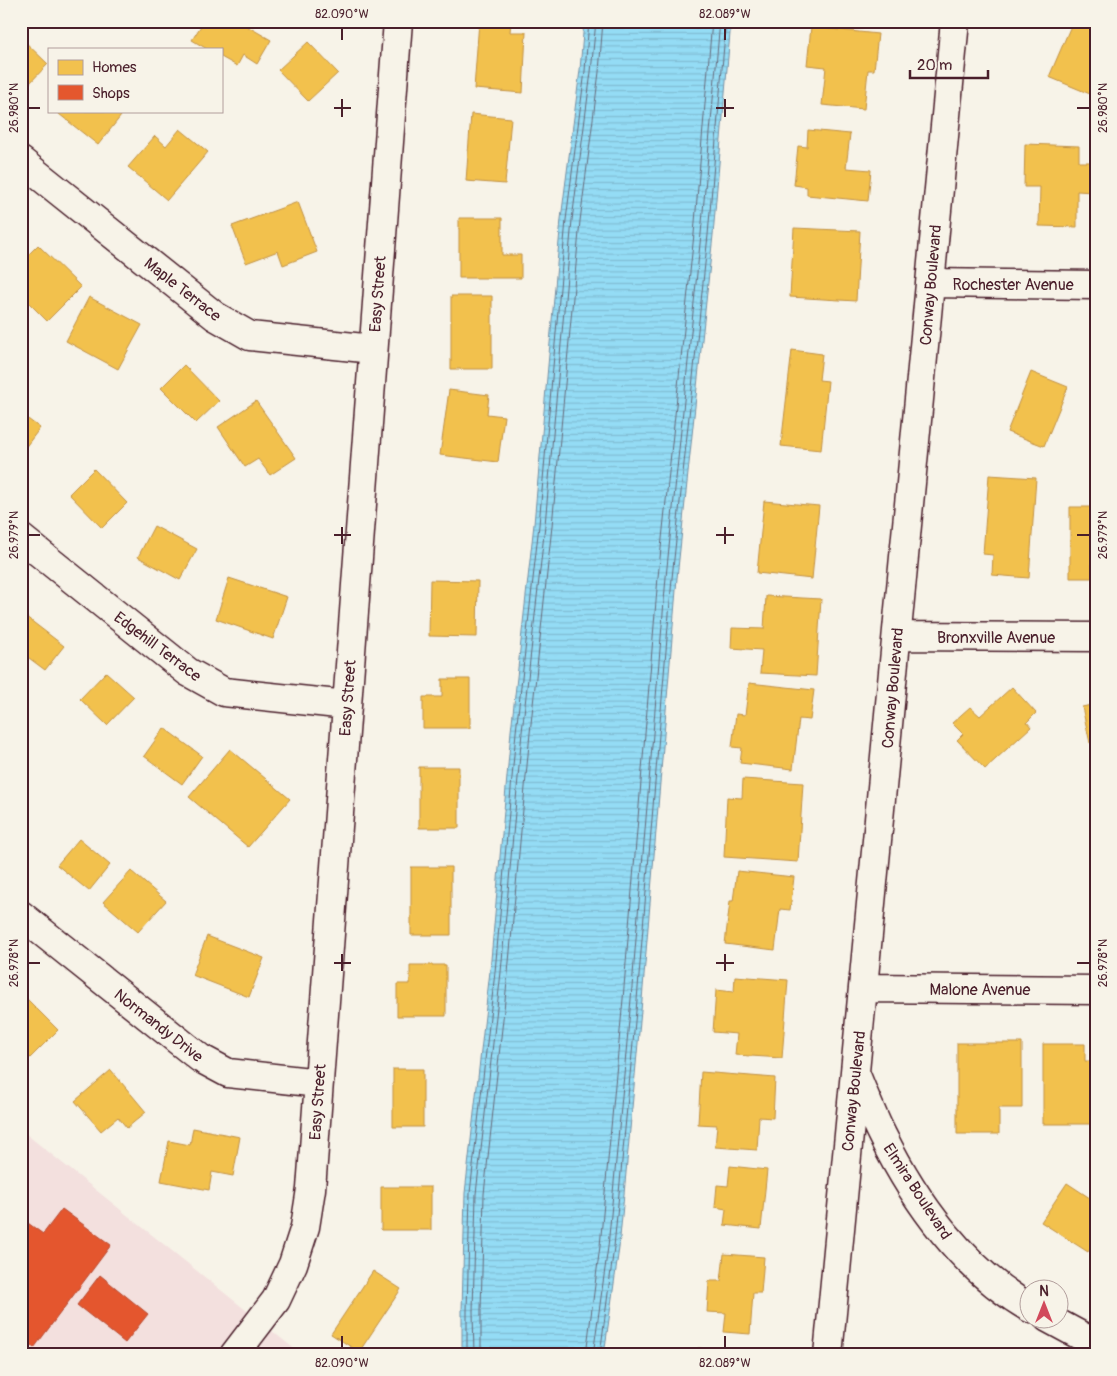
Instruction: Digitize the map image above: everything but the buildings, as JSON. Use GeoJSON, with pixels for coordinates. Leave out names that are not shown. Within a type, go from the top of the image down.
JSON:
{"type":"FeatureCollection","features":[{"type":"Feature","properties":{"kind":"street","name":"Easy Street"},"geometry":{"type":"LineString","coordinates":[[234,1355],[276,1300],[293,1264],[305,1227],[311,1189],[398,21]]}},
{"type":"Feature","properties":{"kind":"street","name":"Conway Boulevard"},"geometry":{"type":"LineString","coordinates":[[828,1355],[955,21]]}},
{"type":"Feature","properties":{"kind":"street","name":"Maple Terrace"},"geometry":{"type":"LineString","coordinates":[[21,160],[215,316],[250,336],[373,349]]}},
{"type":"Feature","properties":{"kind":"street","name":"Rochester Avenue"},"geometry":{"type":"LineString","coordinates":[[930,283],[1096,284]]}},
{"type":"Feature","properties":{"kind":"street","name":"Edgehill Terrace"},"geometry":{"type":"LineString","coordinates":[[21,538],[188,672],[224,692],[347,704]]}},
{"type":"Feature","properties":{"kind":"street","name":"Bronxville Avenue"},"geometry":{"type":"LineString","coordinates":[[897,636],[1096,637]]}},
{"type":"Feature","properties":{"kind":"street","name":"Normandy Drive"},"geometry":{"type":"LineString","coordinates":[[21,915],[200,1058],[228,1073],[319,1083]]}},
{"type":"Feature","properties":{"kind":"street","name":"Malone Avenue"},"geometry":{"type":"LineString","coordinates":[[863,988],[1096,990]]}},
{"type":"Feature","properties":{"kind":"street","name":"Elmira Boulevard"},"geometry":{"type":"LineString","coordinates":[[855,1073],[881,1134],[899,1168],[944,1233],[966,1258],[1020,1303]]}},
{"type":"Feature","properties":{"kind":"street"},"geometry":{"type":"LineString","coordinates":[[1066,1328],[1096,1344]]}},
{"type":"Feature","properties":{"kind":"shaded area"},"geometry":{"type":"Polygon","coordinates":[[[21,1130],[302,1355],[21,1355],[21,1130]]]}},
{"type":"Feature","properties":{"kind":"water"},"geometry":{"type":"Polygon","coordinates":[[[584,21],[731,21],[713,235],[677,578],[642,1000],[619,1248],[604,1355],[462,1355],[465,1193],[490,971],[511,731],[534,524],[561,219],[580,70],[584,21]]]}}]}
